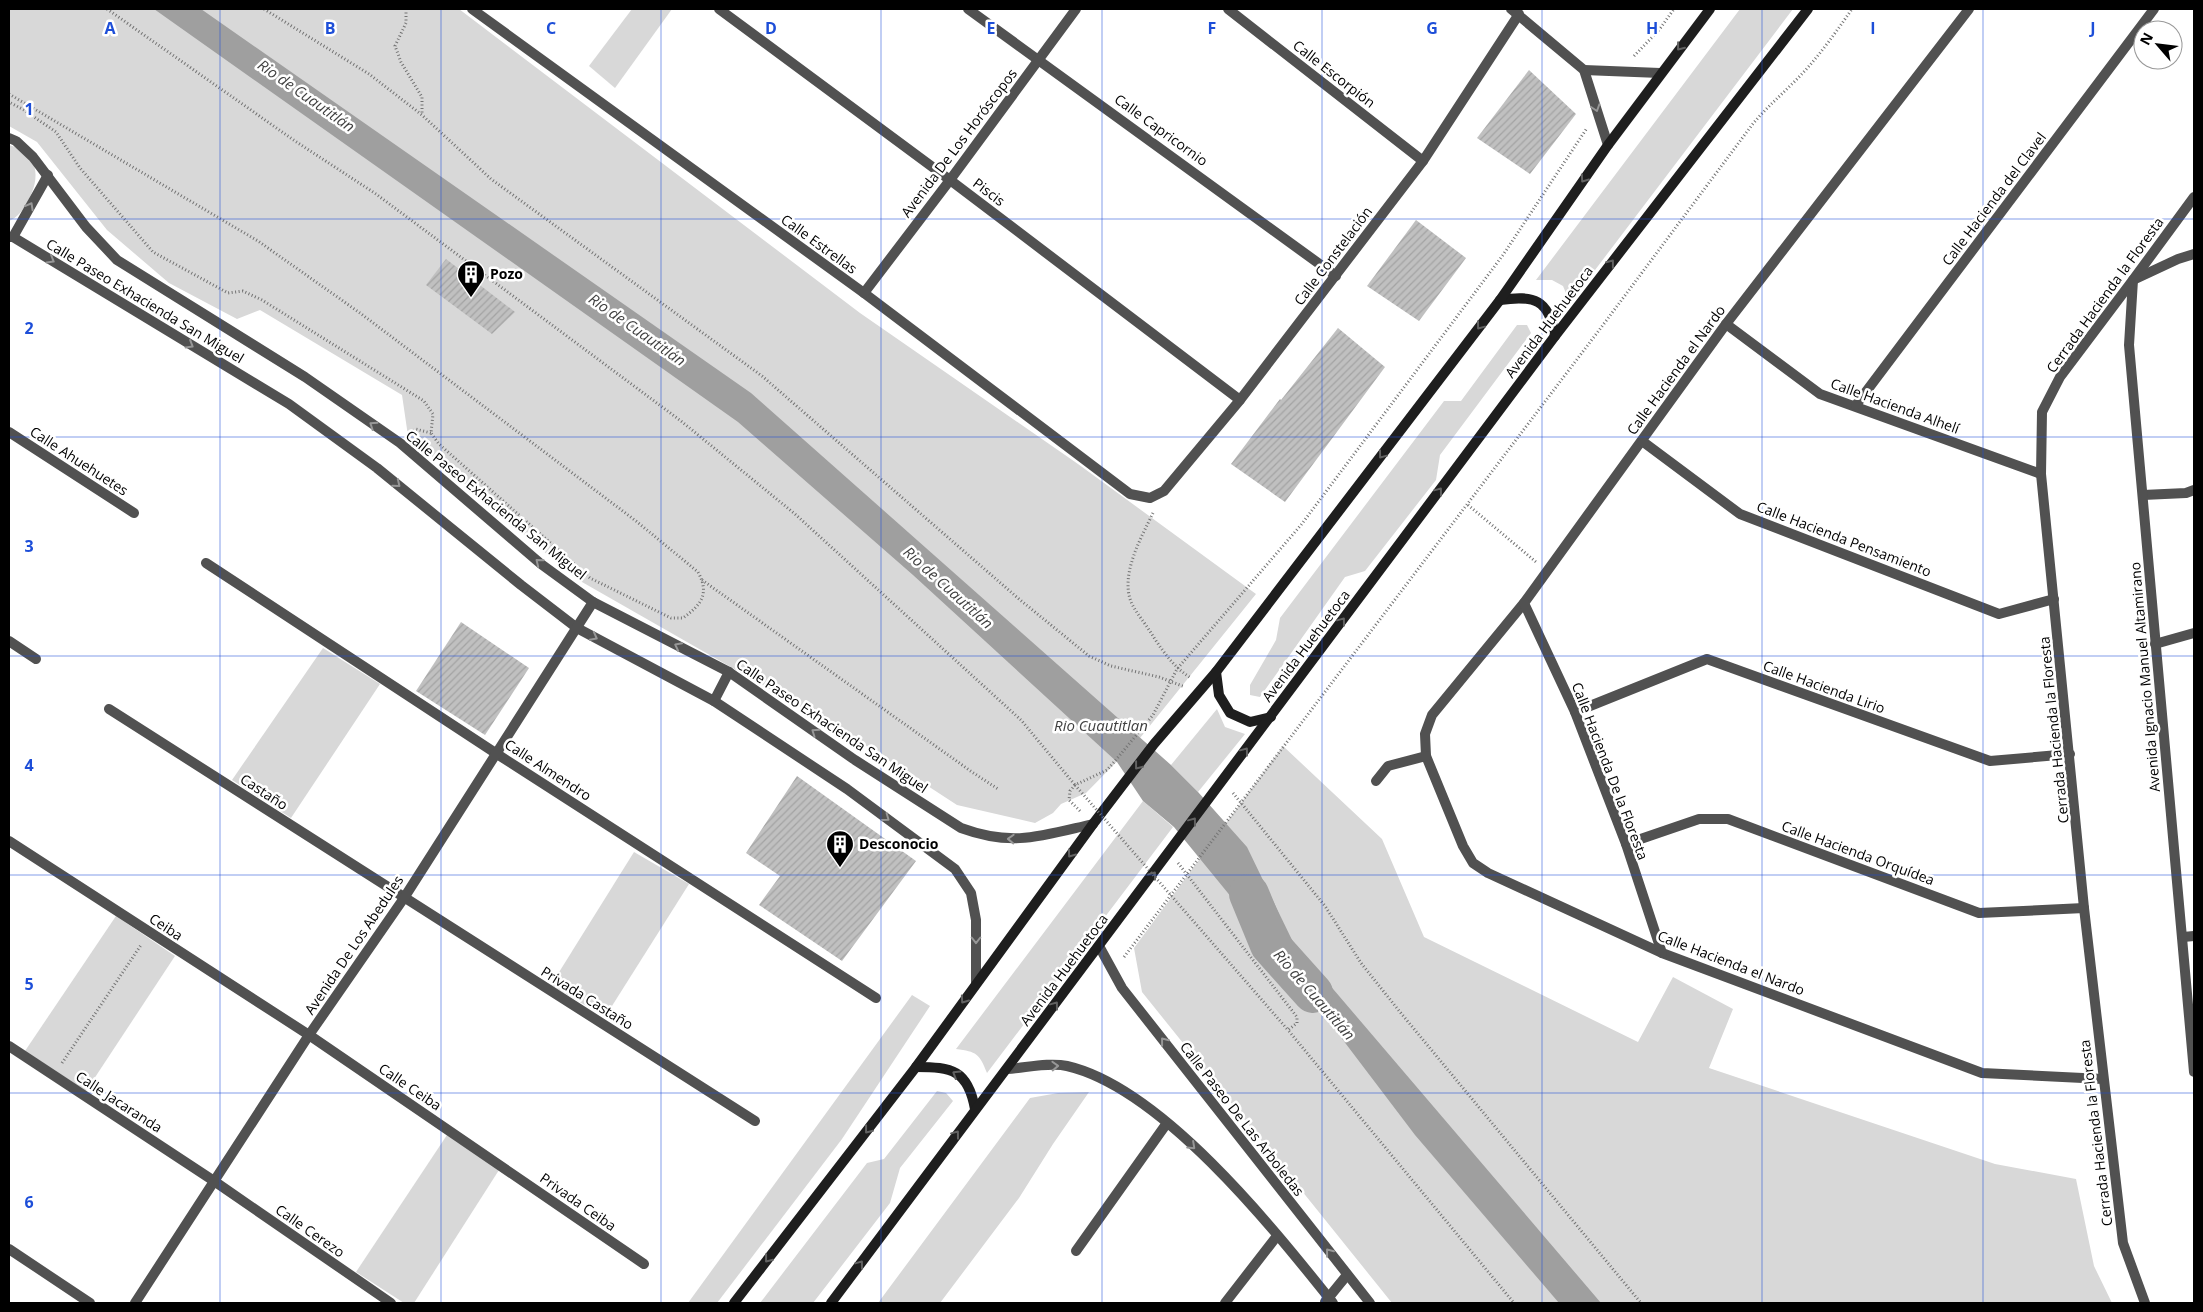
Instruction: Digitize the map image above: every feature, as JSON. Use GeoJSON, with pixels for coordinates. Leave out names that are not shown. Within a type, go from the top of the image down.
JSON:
{"type":"FeatureCollection","features":[{"type":"Feature","properties":{"kind":"main road"},"geometry":{"type":"LineString","coordinates":[[734,1303],[916,1067],[1121,787],[1154,744],[1216,672],[1500,300],[1608,145],[1660,73],[1710,9]]}},
{"type":"Feature","properties":{"kind":"main road","name":"Avenida Huehuetoca"},"geometry":{"type":"LineString","coordinates":[[831,1303],[1555,336],[1808,9]]}},
{"type":"Feature","properties":{"kind":"main road"},"geometry":{"type":"LineString","coordinates":[[1500,300],[1521,297],[1539,302],[1552,317],[1555,336]]}},
{"type":"Feature","properties":{"kind":"main road"},"geometry":{"type":"LineString","coordinates":[[1216,672],[1219,695],[1230,713],[1250,722],[1271,717]]}},
{"type":"Feature","properties":{"kind":"main road"},"geometry":{"type":"LineString","coordinates":[[916,1067],[943,1067],[960,1075],[972,1090],[975,1109]]}},
{"type":"Feature","properties":{"kind":"street","name":"Calle Estrellas"},"geometry":{"type":"LineString","coordinates":[[472,9],[864,293],[1130,494],[1150,498]]}},
{"type":"Feature","properties":{"kind":"street","name":"Piscis"},"geometry":{"type":"LineString","coordinates":[[719,9],[950,180],[1240,400]]}},
{"type":"Feature","properties":{"kind":"street","name":"Calle Capricornio"},"geometry":{"type":"LineString","coordinates":[[968,9],[1039,58],[1336,276]]}},
{"type":"Feature","properties":{"kind":"street","name":"Avenida De Los Horóscopos"},"geometry":{"type":"LineString","coordinates":[[864,293],[1076,9]]}},
{"type":"Feature","properties":{"kind":"street","name":"Calle Escorpión"},"geometry":{"type":"LineString","coordinates":[[1228,9],[1423,161]]}},
{"type":"Feature","properties":{"kind":"street","name":"Calle Hacienda el Nardo"},"geometry":{"type":"LineString","coordinates":[[1969,9],[1726,324],[1524,603],[1432,715],[1425,734],[1426,756],[1463,846],[1472,863],[1488,873],[1662,953],[1982,1074],[2103,1079]]}},
{"type":"Feature","properties":{"kind":"street","name":"Calle Hacienda del Clavel"},"geometry":{"type":"LineString","coordinates":[[1856,405],[2154,9]]}},
{"type":"Feature","properties":{"kind":"street","name":"Calle Constelación"},"geometry":{"type":"LineString","coordinates":[[1150,498],[1164,491],[1240,400],[1423,161],[1517,11]]}},
{"type":"Feature","properties":{"kind":"street"},"geometry":{"type":"LineString","coordinates":[[1517,11],[1584,70],[1608,145]]}},
{"type":"Feature","properties":{"kind":"street"},"geometry":{"type":"LineString","coordinates":[[1584,70],[1660,73]]}},
{"type":"Feature","properties":{"kind":"street","name":"Calle Paseo Exhacienda San Miguel"},"geometry":{"type":"LineString","coordinates":[[9,138],[16,141],[34,157],[86,227],[116,260],[305,378],[400,443],[541,564],[593,602],[729,672],[951,824],[978,834],[1003,839],[1027,840],[1093,824]]}},
{"type":"Feature","properties":{"kind":"street"},"geometry":{"type":"LineString","coordinates":[[11,237],[48,175]]}},
{"type":"Feature","properties":{"kind":"street","name":"Cerrada Hacienda la Floresta"},"geometry":{"type":"LineString","coordinates":[[2145,1303],[2123,1243],[2103,1079],[2041,474],[2042,412],[2060,377],[2194,197]]}},
{"type":"Feature","properties":{"kind":"street","name":"Calle Paseo Exhacienda San Miguel"},"geometry":{"type":"LineString","coordinates":[[11,237],[289,404],[377,468],[577,628],[714,701],[847,789],[955,869],[971,893],[976,920],[976,983]]}},
{"type":"Feature","properties":{"kind":"street"},"geometry":{"type":"LineString","coordinates":[[2133,280],[2178,259],[2194,254]]}},
{"type":"Feature","properties":{"kind":"street","name":"Avenida Ignacio Manuel Altamirano"},"geometry":{"type":"LineString","coordinates":[[2133,280],[2129,345],[2194,1072]]}},
{"type":"Feature","properties":{"kind":"street","name":"Calle Hacienda Alhelí"},"geometry":{"type":"LineString","coordinates":[[1726,324],[1820,394],[1856,405],[2041,474]]}},
{"type":"Feature","properties":{"kind":"street","name":"Calle Ahuehuetes"},"geometry":{"type":"LineString","coordinates":[[9,432],[134,513]]}},
{"type":"Feature","properties":{"kind":"street","name":"Calle Hacienda Pensamiento"},"geometry":{"type":"LineString","coordinates":[[1642,441],[1740,514],[1999,614],[2054,599]]}},
{"type":"Feature","properties":{"kind":"street"},"geometry":{"type":"LineString","coordinates":[[2143,495],[2186,493],[2194,490]]}},
{"type":"Feature","properties":{"kind":"street","name":"Calle Almendro"},"geometry":{"type":"LineString","coordinates":[[206,563],[497,754],[876,998]]}},
{"type":"Feature","properties":{"kind":"street","name":"Avenida De Los Abedules"},"geometry":{"type":"LineString","coordinates":[[135,1303],[309,1035],[404,898],[593,602]]}},
{"type":"Feature","properties":{"kind":"street","name":"Calle Hacienda De la Floresta"},"geometry":{"type":"LineString","coordinates":[[1524,603],[1575,712],[1626,844],[1662,953]]}},
{"type":"Feature","properties":{"kind":"street"},"geometry":{"type":"LineString","coordinates":[[2155,644],[2194,633]]}},
{"type":"Feature","properties":{"kind":"street"},"geometry":{"type":"LineString","coordinates":[[9,641],[36,659]]}},
{"type":"Feature","properties":{"kind":"street","name":"Calle Hacienda Lirio"},"geometry":{"type":"LineString","coordinates":[[1575,712],[1707,659],[1990,760],[2070,754]]}},
{"type":"Feature","properties":{"kind":"street"},"geometry":{"type":"LineString","coordinates":[[714,701],[729,672]]}},
{"type":"Feature","properties":{"kind":"street","name":"Castaño"},"geometry":{"type":"LineString","coordinates":[[109,709],[404,898]]}},
{"type":"Feature","properties":{"kind":"street"},"geometry":{"type":"LineString","coordinates":[[1376,781],[1388,766],[1426,756]]}},
{"type":"Feature","properties":{"kind":"street","name":"Calle Hacienda Orquídea"},"geometry":{"type":"LineString","coordinates":[[1626,844],[1698,819],[1728,819],[1979,913],[2084,908]]}},
{"type":"Feature","properties":{"kind":"street","name":"Ceiba"},"geometry":{"type":"LineString","coordinates":[[9,841],[309,1035]]}},
{"type":"Feature","properties":{"kind":"street","name":"Privada Castaño"},"geometry":{"type":"LineString","coordinates":[[404,898],[755,1121]]}},
{"type":"Feature","properties":{"kind":"street"},"geometry":{"type":"LineString","coordinates":[[2183,937],[2194,936]]}},
{"type":"Feature","properties":{"kind":"street","name":"Calle Paseo De Las Arboledas"},"geometry":{"type":"LineString","coordinates":[[1099,946],[1122,988],[1370,1303]]}},
{"type":"Feature","properties":{"kind":"street","name":"Calle Ceiba"},"geometry":{"type":"LineString","coordinates":[[309,1035],[496,1162]]}},
{"type":"Feature","properties":{"kind":"street","name":"Calle Jacaranda"},"geometry":{"type":"LineString","coordinates":[[9,1046],[214,1181]]}},
{"type":"Feature","properties":{"kind":"street"},"geometry":{"type":"LineString","coordinates":[[1007,1069],[1064,1065],[1087,1071],[1129,1093],[1167,1123],[1224,1177],[1277,1236],[1329,1301],[1346,1274]]}},
{"type":"Feature","properties":{"kind":"street"},"geometry":{"type":"LineString","coordinates":[[1076,1251],[1167,1123]]}},
{"type":"Feature","properties":{"kind":"street","name":"Privada Ceiba"},"geometry":{"type":"LineString","coordinates":[[496,1162],[644,1264]]}},
{"type":"Feature","properties":{"kind":"street","name":"Calle Cerezo"},"geometry":{"type":"LineString","coordinates":[[214,1181],[391,1303]]}},
{"type":"Feature","properties":{"kind":"street"},"geometry":{"type":"LineString","coordinates":[[1225,1303],[1277,1236]]}},
{"type":"Feature","properties":{"kind":"street"},"geometry":{"type":"LineString","coordinates":[[9,1249],[90,1303]]}},
{"type":"Feature","properties":{"kind":"path"},"geometry":{"type":"LineString","coordinates":[[107,9],[294,141],[376,194],[681,421],[795,514],[1020,720],[1288,1030],[1514,1303]]}},
{"type":"Feature","properties":{"kind":"path"},"geometry":{"type":"LineString","coordinates":[[264,9],[369,74],[422,115],[491,179],[762,376],[1019,599],[1089,656],[1112,666],[1202,689]]}},
{"type":"Feature","properties":{"kind":"path"},"geometry":{"type":"LineString","coordinates":[[406,9],[406,23],[395,46],[401,62],[422,97],[422,115]]}},
{"type":"Feature","properties":{"kind":"path"},"geometry":{"type":"LineString","coordinates":[[1624,72],[1634,56],[1659,30],[1674,9]]}},
{"type":"Feature","properties":{"kind":"path"},"geometry":{"type":"LineString","coordinates":[[1113,971],[1468,505],[1752,125],[1767,106],[1799,77],[1832,38],[1852,9]]}},
{"type":"Feature","properties":{"kind":"path"},"geometry":{"type":"LineString","coordinates":[[9,94],[258,241],[367,318],[636,521],[698,572],[702,580],[704,594],[696,609],[682,618],[672,618],[590,578],[438,444],[431,433],[433,414],[424,401],[262,300],[243,291],[228,293],[153,252],[80,168],[56,132],[9,102]]}},
{"type":"Feature","properties":{"kind":"path"},"geometry":{"type":"LineString","coordinates":[[1093,824],[1069,800],[1070,791],[1075,785],[1106,770],[1153,715],[1177,669],[1301,525],[1503,255],[1598,112]]}},
{"type":"Feature","properties":{"kind":"path"},"geometry":{"type":"LineString","coordinates":[[1164,491],[1133,555],[1129,577],[1131,602],[1177,669],[1202,689]]}},
{"type":"Feature","properties":{"kind":"path"},"geometry":{"type":"LineString","coordinates":[[1468,505],[1547,570]]}},
{"type":"Feature","properties":{"kind":"path"},"geometry":{"type":"LineString","coordinates":[[702,580],[998,789]]}},
{"type":"Feature","properties":{"kind":"path"},"geometry":{"type":"LineString","coordinates":[[1223,780],[1325,906],[1361,962],[1400,1012],[1641,1303]]}},
{"type":"Feature","properties":{"kind":"path"},"geometry":{"type":"LineString","coordinates":[[1170,852],[1297,1017],[1297,1023],[1288,1030]]}},
{"type":"Feature","properties":{"kind":"path"},"geometry":{"type":"LineString","coordinates":[[54,1076],[150,932]]}},
{"type":"Feature","properties":{"kind":"shaded area"},"geometry":{"type":"Polygon","coordinates":[[[9,9],[459,9],[860,313],[1078,464],[1256,594],[1140,738],[1086,793],[1061,804],[1053,813],[1035,823],[957,805],[848,734],[575,578],[408,436],[402,395],[260,310],[237,319],[169,283],[107,230],[37,142],[9,126],[9,9]]]}},
{"type":"Feature","properties":{"kind":"shaded area"},"geometry":{"type":"Polygon","coordinates":[[[632,9],[672,9],[615,88],[589,66],[632,9]]]}},
{"type":"Feature","properties":{"kind":"shaded area"},"geometry":{"type":"Polygon","coordinates":[[[1740,9],[1793,9],[1570,303],[1563,286],[1552,280],[1536,280],[1740,9]]]}},
{"type":"Feature","properties":{"kind":"shaded area"},"geometry":{"type":"Polygon","coordinates":[[[9,145],[19,149],[32,160],[36,175],[32,192],[26,204],[9,221],[9,145]]]}},
{"type":"Feature","properties":{"kind":"shaded area"},"geometry":{"type":"Polygon","coordinates":[[[1517,325],[1527,325],[1531,333],[1440,455],[1436,480],[1365,571],[1345,577],[1260,697],[1250,695],[1250,685],[1276,640],[1280,618],[1444,401],[1461,401],[1517,325]]]}},
{"type":"Feature","properties":{"kind":"shaded area"},"geometry":{"type":"Polygon","coordinates":[[[323,648],[380,684],[291,818],[232,780],[323,648]]]}},
{"type":"Feature","properties":{"kind":"shaded area"},"geometry":{"type":"Polygon","coordinates":[[[1217,709],[1225,727],[1245,734],[1198,792],[1171,765],[1217,709]]]}},
{"type":"Feature","properties":{"kind":"shaded area"},"geometry":{"type":"Polygon","coordinates":[[[1283,746],[1382,839],[1424,937],[1638,1042],[1673,977],[1733,1009],[1709,1068],[1995,1164],[2076,1179],[2094,1266],[2112,1303],[1392,1303],[1142,992],[1134,948],[1283,746]]]}},
{"type":"Feature","properties":{"kind":"shaded area"},"geometry":{"type":"Polygon","coordinates":[[[1143,801],[1173,827],[987,1073],[979,1057],[969,1051],[956,1049],[1143,801]]]}},
{"type":"Feature","properties":{"kind":"shaded area"},"geometry":{"type":"Polygon","coordinates":[[[634,852],[689,884],[605,1017],[551,985],[634,852]]]}},
{"type":"Feature","properties":{"kind":"shaded area"},"geometry":{"type":"Polygon","coordinates":[[[116,916],[175,956],[86,1091],[25,1051],[116,916]]]}},
{"type":"Feature","properties":{"kind":"shaded area"},"geometry":{"type":"Polygon","coordinates":[[[912,995],[930,1006],[842,1139],[717,1303],[688,1303],[912,995]]]}},
{"type":"Feature","properties":{"kind":"shaded area"},"geometry":{"type":"Polygon","coordinates":[[[937,1091],[946,1093],[953,1101],[900,1168],[890,1203],[813,1303],[760,1303],[867,1163],[884,1159],[937,1091]]]}},
{"type":"Feature","properties":{"kind":"shaded area"},"geometry":{"type":"Polygon","coordinates":[[[1089,1092],[1019,1198],[940,1303],[878,1303],[1030,1098],[1058,1093],[1089,1092]]]}},
{"type":"Feature","properties":{"kind":"shaded area"},"geometry":{"type":"Polygon","coordinates":[[[447,1135],[499,1170],[414,1303],[404,1303],[356,1272],[447,1135]]]}},
{"type":"Feature","properties":{"kind":"water","name":"Rio Cuautitlan"},"geometry":{"type":"Polygon","coordinates":[[[154,9],[201,9],[751,393],[1171,765],[1247,847],[1293,942],[1601,1303],[1559,1303],[1415,1135],[1277,953],[1174,827],[1143,801],[1117,762],[913,575],[738,422],[154,9]]]}},
{"type":"Feature","properties":{"kind":"building"},"geometry":{"type":"Polygon","coordinates":[[[1529,70],[1576,114],[1530,174],[1477,138],[1529,70]]]}},
{"type":"Feature","properties":{"kind":"building"},"geometry":{"type":"Polygon","coordinates":[[[1416,220],[1466,258],[1419,321],[1367,286],[1416,220]]]}},
{"type":"Feature","properties":{"kind":"building","name":"Pozo"},"geometry":{"type":"Polygon","coordinates":[[[446,259],[515,312],[492,334],[426,285],[446,259]]]}},
{"type":"Feature","properties":{"kind":"building"},"geometry":{"type":"Polygon","coordinates":[[[1338,328],[1385,367],[1285,502],[1231,464],[1280,399],[1338,328]]]}},
{"type":"Feature","properties":{"kind":"building"},"geometry":{"type":"Polygon","coordinates":[[[461,622],[529,668],[485,735],[416,691],[461,622]]]}},
{"type":"Feature","properties":{"kind":"building","name":"Desconocio"},"geometry":{"type":"Polygon","coordinates":[[[797,776],[916,861],[842,961],[759,905],[780,876],[746,853],[797,776]]]}},
{"type":"Feature","properties":{"kind":"waterway","name":"Rio de Cuautitlán"},"geometry":{"type":"LineString","coordinates":[[1249,894],[1270,945],[1313,993]]}},
{"type":"Feature","properties":{"kind":"place","name":"Pozo"},"geometry":{"type":"Point","coordinates":[471,298]}},
{"type":"Feature","properties":{"kind":"place","name":"Desconocio"},"geometry":{"type":"Point","coordinates":[840,868]}}]}
